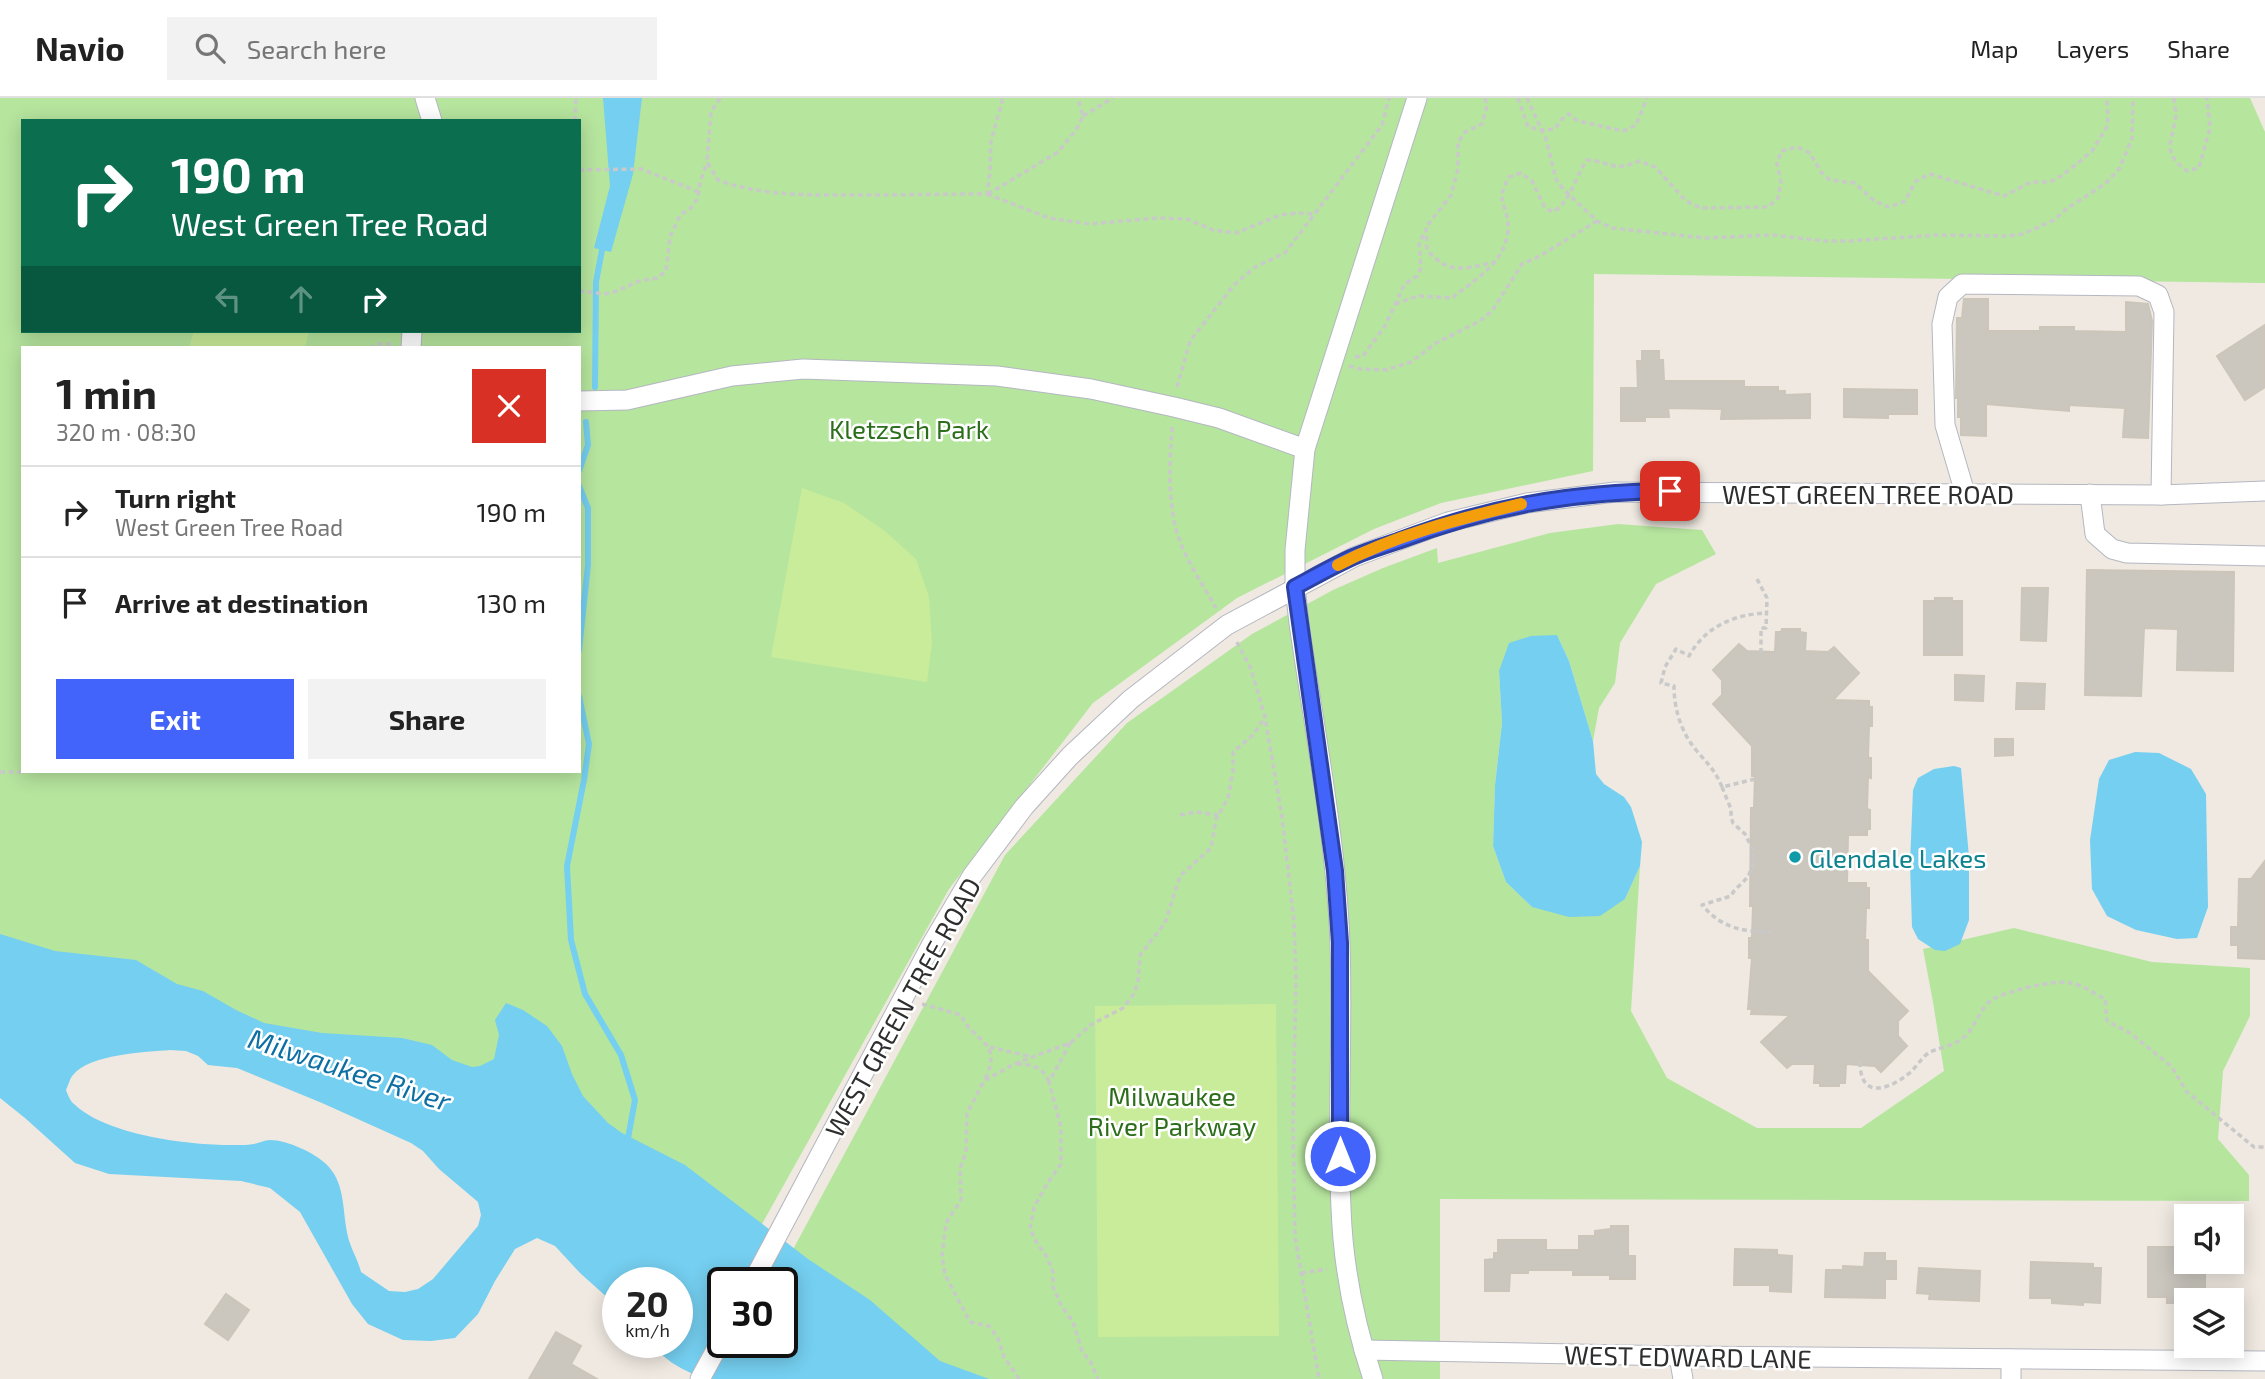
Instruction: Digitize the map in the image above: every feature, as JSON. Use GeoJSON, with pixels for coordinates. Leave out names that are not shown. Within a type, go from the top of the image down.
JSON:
{"type":"FeatureCollection","features":[{"type":"Feature","properties":{"kind":"street"},"geometry":{"type":"LineString","coordinates":[[425,98],[431,119]]}},
{"type":"Feature","properties":{"kind":"street"},"geometry":{"type":"LineString","coordinates":[[1373,1379],[1346,1266],[1340,1209],[1340,943],[1335,871],[1295,587],[1295,550],[1304,449],[1417,98]]}},
{"type":"Feature","properties":{"kind":"street"},"geometry":{"type":"LineString","coordinates":[[1965,493],[1945,425],[1942,324],[1948,297],[1962,285],[2057,285],[2139,286],[2158,295],[2164,312],[2161,495]]}},
{"type":"Feature","properties":{"kind":"street"},"geometry":{"type":"LineString","coordinates":[[581,401],[627,400],[732,376],[803,369],[997,376],[1091,389],[1174,407],[1219,418],[1304,449]]}},
{"type":"Feature","properties":{"kind":"street","name":"WEST GREEN TREE ROAD"},"geometry":{"type":"LineString","coordinates":[[761,1267],[933,942],[972,876],[1024,807],[1070,756],[1131,699],[1227,625],[1354,556],[1448,522],[1527,503],[1615,492],[2161,495],[2265,491]]}},
{"type":"Feature","properties":{"kind":"street"},"geometry":{"type":"LineString","coordinates":[[2090,494],[2095,534],[2112,549],[2137,553],[2265,556]]}},
{"type":"Feature","properties":{"kind":"street","name":"WEST EDWARD LANE"},"geometry":{"type":"LineString","coordinates":[[1364,1350],[1679,1356],[2011,1369],[2265,1361]]}},
{"type":"Feature","properties":{"kind":"street"},"geometry":{"type":"LineString","coordinates":[[1679,1356],[1683,1379]]}},
{"type":"Feature","properties":{"kind":"street"},"geometry":{"type":"LineString","coordinates":[[700,1379],[712,1358]]}},
{"type":"Feature","properties":{"kind":"path"},"geometry":{"type":"LineString","coordinates":[[575,119],[576,98]]}},
{"type":"Feature","properties":{"kind":"path"},"geometry":{"type":"LineString","coordinates":[[581,290],[604,294],[639,281],[657,278],[666,271],[674,224],[698,198],[707,162],[711,112],[720,98]]}},
{"type":"Feature","properties":{"kind":"path"},"geometry":{"type":"LineString","coordinates":[[987,194],[991,141],[1003,98]]}},
{"type":"Feature","properties":{"kind":"path"},"geometry":{"type":"LineString","coordinates":[[1078,98],[1083,116]]}},
{"type":"Feature","properties":{"kind":"path"},"geometry":{"type":"LineString","coordinates":[[987,194],[1058,152],[1076,130],[1083,116],[1113,98]]}},
{"type":"Feature","properties":{"kind":"path"},"geometry":{"type":"LineString","coordinates":[[1176,394],[1190,341],[1234,285],[1255,267],[1285,253],[1382,125],[1389,98]]}},
{"type":"Feature","properties":{"kind":"path"},"geometry":{"type":"LineString","coordinates":[[1333,361],[1363,356],[1385,326],[1404,285],[1417,276],[1421,268],[1419,244],[1426,227],[1451,195],[1458,169],[1458,142],[1465,132],[1482,124],[1487,106],[1485,98]]}},
{"type":"Feature","properties":{"kind":"path"},"geometry":{"type":"LineString","coordinates":[[1518,98],[1528,127],[1555,129],[1560,120],[1569,114],[1578,121],[1623,131],[1636,125],[1647,98]]}},
{"type":"Feature","properties":{"kind":"path"},"geometry":{"type":"LineString","coordinates":[[1527,98],[1550,153],[1556,178],[1569,196],[1597,221],[1612,228],[1705,238],[1772,235],[1849,241],[1937,235],[2023,234],[2054,220],[2106,183],[2119,169],[2132,139],[2133,98]]}},
{"type":"Feature","properties":{"kind":"path"},"geometry":{"type":"LineString","coordinates":[[1395,304],[1418,296],[1452,298],[1497,262],[1507,241],[1508,221],[1502,206],[1502,190],[1509,177],[1521,173],[1532,181],[1545,208],[1553,212],[1561,207],[1569,196],[1578,173],[1587,160],[1600,161],[1615,168],[1627,167],[1639,161],[1655,167],[1686,201],[1701,208],[1768,207],[1778,198],[1781,182],[1777,164],[1781,151],[1797,146],[1810,153],[1821,172],[1830,180],[1855,183],[1874,201],[1889,207],[1905,201],[1916,181],[1930,174],[2004,197],[2031,182],[2050,182],[2092,151],[2108,125],[2108,98]]}},
{"type":"Feature","properties":{"kind":"path"},"geometry":{"type":"LineString","coordinates":[[2174,98],[2176,114],[2169,140],[2174,161],[2187,170],[2199,168],[2210,128],[2207,98]]}},
{"type":"Feature","properties":{"kind":"path"},"geometry":{"type":"LineString","coordinates":[[707,162],[718,180],[744,189],[784,195],[987,194],[1049,218],[1090,224],[1157,218],[1187,219],[1213,230],[1236,233],[1280,215],[1314,214]]}},
{"type":"Feature","properties":{"kind":"path"},"geometry":{"type":"LineString","coordinates":[[581,170],[641,169],[699,192]]}},
{"type":"Feature","properties":{"kind":"path"},"geometry":{"type":"LineString","coordinates":[[1333,361],[1360,369],[1386,370],[1411,362],[1436,343],[1480,321],[1492,311],[1522,264],[1597,221]]}},
{"type":"Feature","properties":{"kind":"path"},"geometry":{"type":"LineString","coordinates":[[1426,227],[1427,250],[1436,261],[1447,268],[1468,268],[1497,262]]}},
{"type":"Feature","properties":{"kind":"path"},"geometry":{"type":"LineString","coordinates":[[1173,420],[1169,471],[1174,522],[1186,555],[1215,607]]}},
{"type":"Feature","properties":{"kind":"path"},"geometry":{"type":"LineString","coordinates":[[1757,579],[1767,598],[1766,628],[1761,628],[1761,653]]}},
{"type":"Feature","properties":{"kind":"path"},"geometry":{"type":"LineString","coordinates":[[1766,612],[1727,621],[1701,638],[1689,656],[1676,649],[1665,667],[1661,683],[1674,686],[1679,721],[1695,749],[1714,770],[1731,809],[1733,824],[1750,842],[1752,864],[1748,877],[1731,896],[1702,905],[1729,927],[1744,931],[1771,932]]}},
{"type":"Feature","properties":{"kind":"path"},"geometry":{"type":"LineString","coordinates":[[1239,645],[1251,669],[1265,717],[1282,817],[1294,921],[1294,1237],[1319,1379]]}},
{"type":"Feature","properties":{"kind":"path"},"geometry":{"type":"LineString","coordinates":[[985,1081],[1014,1064],[1070,1043],[1093,1024],[1123,1008],[1133,995],[1138,983],[1140,955],[1165,923],[1180,876],[1211,848],[1216,819],[1228,798],[1233,752],[1253,734],[1265,717]]}},
{"type":"Feature","properties":{"kind":"path"},"geometry":{"type":"LineString","coordinates":[[0,772],[21,772]]}},
{"type":"Feature","properties":{"kind":"path"},"geometry":{"type":"LineString","coordinates":[[1722,787],[1755,779]]}},
{"type":"Feature","properties":{"kind":"path"},"geometry":{"type":"LineString","coordinates":[[1180,815],[1196,812],[1218,815]]}},
{"type":"Feature","properties":{"kind":"path"},"geometry":{"type":"LineString","coordinates":[[1860,1062],[1864,1083],[1869,1087],[1883,1088],[1908,1074],[1928,1053],[1957,1043],[1967,1035],[1991,1000],[2047,984],[2071,983],[2105,999],[2107,1021],[2130,1033],[2171,1066],[2186,1092],[2254,1147],[2265,1147]]}},
{"type":"Feature","properties":{"kind":"path"},"geometry":{"type":"LineString","coordinates":[[921,1003],[961,1015],[966,1027],[989,1047],[1033,1057]]}},
{"type":"Feature","properties":{"kind":"path"},"geometry":{"type":"LineString","coordinates":[[1049,1082],[1070,1043]]}},
{"type":"Feature","properties":{"kind":"path"},"geometry":{"type":"LineString","coordinates":[[989,1047],[991,1067],[967,1113],[966,1153],[960,1168],[961,1200],[946,1223],[942,1257],[945,1275],[962,1310],[970,1322],[989,1326],[998,1338],[1004,1357],[1019,1379]]}},
{"type":"Feature","properties":{"kind":"path"},"geometry":{"type":"LineString","coordinates":[[1014,1064],[1041,1069],[1049,1082],[1061,1127],[1061,1164],[1034,1207],[1030,1229],[1047,1257],[1053,1272],[1053,1287],[1073,1322],[1082,1351],[1098,1379]]}},
{"type":"Feature","properties":{"kind":"path"},"geometry":{"type":"LineString","coordinates":[[1301,1273],[1346,1266]]}},
{"type":"Feature","properties":{"kind":"green space","name":"Kletzsch Park"},"geometry":{"type":"Polygon","coordinates":[[[0,98],[2250,98],[2265,132],[2265,283],[1594,274],[1593,471],[1441,503],[1374,529],[1237,598],[1093,703],[949,889],[762,1224],[734,1267],[707,1267],[707,1274],[373,1090],[0,999],[0,98]]]}},
{"type":"Feature","properties":{"kind":"green space"},"geometry":{"type":"Polygon","coordinates":[[[193,333],[309,333],[305,346],[190,346],[193,333]]]}},
{"type":"Feature","properties":{"kind":"green space"},"geometry":{"type":"Polygon","coordinates":[[[802,488],[844,503],[885,531],[916,559],[929,597],[932,643],[927,682],[771,657],[802,488]]]}},
{"type":"Feature","properties":{"kind":"green space","name":"Milwaukee River Parkway"},"geometry":{"type":"Polygon","coordinates":[[[1618,524],[1702,530],[1716,554],[1656,584],[1620,643],[1615,683],[1599,708],[1593,741],[1569,661],[1557,635],[1499,671],[1502,723],[1495,785],[1493,846],[1506,882],[1532,907],[1625,899],[1640,866],[1631,1011],[1667,1078],[1757,1128],[1861,1128],[1944,1071],[1923,949],[2014,928],[2152,962],[2250,968],[2250,1016],[2223,1071],[2218,1139],[2249,1175],[2249,1201],[1440,1199],[1440,1379],[827,1379],[798,1355],[798,1267],[784,1267],[1005,855],[1127,723],[1252,634],[1333,590],[1437,548],[1438,563],[1550,533],[1618,524]]]}},
{"type":"Feature","properties":{"kind":"green space"},"geometry":{"type":"Polygon","coordinates":[[[1276,1004],[1279,1336],[1098,1337],[1095,1006],[1276,1004]]]}},
{"type":"Feature","properties":{"kind":"water"},"geometry":{"type":"Polygon","coordinates":[[[603,98],[642,98],[633,174],[611,252],[594,248],[610,186],[603,98]]]}},
{"type":"Feature","properties":{"kind":"water"},"geometry":{"type":"Polygon","coordinates":[[[1557,635],[1569,661],[1593,741],[1596,774],[1604,784],[1624,797],[1631,807],[1642,842],[1640,866],[1625,899],[1600,916],[1569,917],[1532,907],[1506,882],[1493,846],[1495,785],[1502,723],[1499,671],[1509,643],[1531,636],[1557,635]]]}},
{"type":"Feature","properties":{"kind":"water"},"geometry":{"type":"Polygon","coordinates":[[[2135,752],[2159,753],[2191,769],[2206,794],[2208,907],[2197,938],[2177,939],[2136,930],[2107,916],[2092,889],[2090,840],[2099,779],[2109,760],[2135,752]]]}},
{"type":"Feature","properties":{"kind":"water"},"geometry":{"type":"Polygon","coordinates":[[[1954,766],[1961,768],[1969,857],[1969,920],[1960,944],[1945,951],[1935,950],[1918,939],[1912,927],[1910,864],[1913,790],[1918,778],[1934,769],[1954,766]]]}},
{"type":"Feature","properties":{"kind":"water","name":"Milwaukee River"},"geometry":{"type":"Polygon","coordinates":[[[0,934],[55,951],[136,960],[177,984],[203,991],[264,1023],[322,1033],[402,1038],[432,1045],[452,1060],[472,1067],[494,1059],[499,1035],[495,1020],[506,1003],[523,1010],[547,1026],[562,1046],[583,1096],[608,1123],[685,1165],[808,1259],[870,1300],[940,1361],[989,1379],[703,1379],[666,1358],[693,1358],[693,1267],[602,1267],[602,1293],[555,1246],[537,1238],[515,1249],[478,1314],[455,1338],[403,1340],[368,1324],[352,1304],[300,1212],[270,1188],[241,1181],[109,1174],[75,1163],[0,1098],[0,934]],[[170,1050],[105,1058],[81,1068],[72,1076],[66,1090],[68,1096],[89,1115],[107,1124],[152,1137],[220,1145],[277,1141],[316,1156],[328,1166],[338,1182],[348,1237],[361,1272],[389,1291],[418,1289],[433,1279],[478,1226],[481,1215],[478,1202],[411,1143],[237,1068],[208,1065],[198,1056],[186,1051],[170,1050]]]}},
{"type":"Feature","properties":{"kind":"building"},"geometry":{"type":"Polygon","coordinates":[[[1964,299],[1988,299],[1988,331],[2040,331],[2040,327],[2074,327],[2074,331],[2126,332],[2126,302],[2148,304],[2152,321],[2148,438],[2123,437],[2125,408],[2069,405],[2069,411],[1986,404],[1986,436],[1961,435],[1961,417],[1958,417],[1956,398],[1957,318],[1962,318],[1964,299]]]}},
{"type":"Feature","properties":{"kind":"building"},"geometry":{"type":"Polygon","coordinates":[[[2265,325],[2265,387],[2245,400],[2217,356],[2265,325]]]}},
{"type":"Feature","properties":{"kind":"building"},"geometry":{"type":"Polygon","coordinates":[[[1642,351],[1659,351],[1659,360],[1663,360],[1664,381],[1744,381],[1744,387],[1778,387],[1778,391],[1785,391],[1785,395],[1810,394],[1810,418],[1721,419],[1722,409],[1668,408],[1669,417],[1621,421],[1621,388],[1638,388],[1637,361],[1642,361],[1642,351]]]}},
{"type":"Feature","properties":{"kind":"building"},"geometry":{"type":"Polygon","coordinates":[[[1844,389],[1917,390],[1917,414],[1888,414],[1888,418],[1844,417],[1844,389]]]}},
{"type":"Feature","properties":{"kind":"building"},"geometry":{"type":"Polygon","coordinates":[[[2087,570],[2234,572],[2233,671],[2177,670],[2178,629],[2144,628],[2141,696],[2085,695],[2087,570]]]}},
{"type":"Feature","properties":{"kind":"building"},"geometry":{"type":"Polygon","coordinates":[[[2022,588],[2048,588],[2046,641],[2021,640],[2022,588]]]}},
{"type":"Feature","properties":{"kind":"building"},"geometry":{"type":"Polygon","coordinates":[[[1935,598],[1962,601],[1962,655],[1924,655],[1924,601],[1935,601],[1935,598]]]}},
{"type":"Feature","properties":{"kind":"building","name":"Glendale Lakes"},"geometry":{"type":"Polygon","coordinates":[[[1782,629],[1800,629],[1800,632],[1806,633],[1805,651],[1828,652],[1834,647],[1859,673],[1833,700],[1869,701],[1869,707],[1872,707],[1868,758],[1871,758],[1871,778],[1868,777],[1867,809],[1870,810],[1870,829],[1867,829],[1867,835],[1848,835],[1847,883],[1866,883],[1866,888],[1869,888],[1865,940],[1868,940],[1868,971],[1908,1011],[1898,1021],[1898,1036],[1907,1046],[1881,1072],[1875,1066],[1846,1064],[1845,1083],[1839,1083],[1839,1086],[1820,1086],[1820,1083],[1814,1083],[1815,1064],[1792,1064],[1787,1068],[1761,1042],[1790,1015],[1751,1014],[1752,1009],[1748,1009],[1752,958],[1749,958],[1749,938],[1752,938],[1753,906],[1750,906],[1751,808],[1754,808],[1755,776],[1752,776],[1752,746],[1713,704],[1722,695],[1722,680],[1713,670],[1739,644],[1747,651],[1775,652],[1776,632],[1781,632],[1782,629]]]}},
{"type":"Feature","properties":{"kind":"building"},"geometry":{"type":"Polygon","coordinates":[[[1955,675],[1984,676],[1983,701],[1955,700],[1955,675]]]}},
{"type":"Feature","properties":{"kind":"building"},"geometry":{"type":"Polygon","coordinates":[[[2017,683],[2045,684],[2044,709],[2016,709],[2017,683]]]}},
{"type":"Feature","properties":{"kind":"building"},"geometry":{"type":"Polygon","coordinates":[[[1995,739],[2013,739],[2013,755],[1995,756],[1995,739]]]}},
{"type":"Feature","properties":{"kind":"building"},"geometry":{"type":"Polygon","coordinates":[[[2265,861],[2265,959],[2238,958],[2238,945],[2231,945],[2231,927],[2238,927],[2239,879],[2251,879],[2265,861]]]}},
{"type":"Feature","properties":{"kind":"building"},"geometry":{"type":"Polygon","coordinates":[[[1611,1226],[1628,1226],[1628,1256],[1635,1256],[1635,1279],[1610,1279],[1610,1275],[1573,1275],[1573,1270],[1528,1270],[1528,1273],[1510,1273],[1509,1291],[1485,1291],[1485,1260],[1494,1259],[1494,1253],[1498,1253],[1498,1240],[1546,1240],[1546,1250],[1579,1250],[1579,1236],[1595,1236],[1595,1231],[1611,1229],[1611,1226]]]}},
{"type":"Feature","properties":{"kind":"building"},"geometry":{"type":"Polygon","coordinates":[[[2148,1247],[2174,1247],[2174,1274],[2205,1274],[2205,1288],[2174,1288],[2174,1303],[2167,1303],[2167,1297],[2148,1297],[2148,1247]]]}},
{"type":"Feature","properties":{"kind":"building"},"geometry":{"type":"Polygon","coordinates":[[[1735,1249],[1777,1250],[1777,1255],[1792,1256],[1791,1292],[1770,1291],[1770,1285],[1734,1285],[1735,1249]]]}},
{"type":"Feature","properties":{"kind":"building"},"geometry":{"type":"Polygon","coordinates":[[[1865,1253],[1885,1253],[1885,1261],[1896,1261],[1896,1279],[1885,1279],[1885,1298],[1825,1297],[1826,1270],[1843,1270],[1843,1266],[1864,1267],[1865,1253]]]}},
{"type":"Feature","properties":{"kind":"building"},"geometry":{"type":"Polygon","coordinates":[[[2031,1262],[2093,1264],[2093,1268],[2101,1268],[2100,1303],[2052,1303],[2052,1298],[2030,1298],[2031,1262]]]}},
{"type":"Feature","properties":{"kind":"building"},"geometry":{"type":"Polygon","coordinates":[[[1919,1268],[1980,1271],[1979,1301],[1929,1299],[1930,1294],[1917,1293],[1919,1268]]]}},
{"type":"Feature","properties":{"kind":"building"},"geometry":{"type":"Polygon","coordinates":[[[226,1294],[249,1310],[228,1340],[205,1324],[226,1294]]]}},
{"type":"Feature","properties":{"kind":"building"},"geometry":{"type":"Polygon","coordinates":[[[556,1332],[581,1346],[571,1364],[597,1379],[529,1379],[556,1332]]]}},
{"type":"Feature","properties":{"kind":"waterway"},"geometry":{"type":"LineString","coordinates":[[595,387],[596,282],[602,250]]}},
{"type":"Feature","properties":{"kind":"waterway"},"geometry":{"type":"LineString","coordinates":[[581,465],[588,445],[586,422]]}},
{"type":"Feature","properties":{"kind":"waterway"},"geometry":{"type":"LineString","coordinates":[[581,491],[588,508],[588,565],[581,631]]}},
{"type":"Feature","properties":{"kind":"waterway"},"geometry":{"type":"LineString","coordinates":[[581,706],[589,744],[567,866],[571,940],[585,994],[621,1055],[635,1100],[627,1144]]}},
{"type":"Feature","properties":{"kind":"slow traffic"},"geometry":{"type":"LineString","coordinates":[[1338,565],[1354,556],[1448,522],[1521,504]]}},
{"type":"Feature","properties":{"kind":"place","name":"Glendale Lakes"},"geometry":{"type":"Point","coordinates":[1795,857]}},
{"type":"Feature","properties":{"kind":"route"},"geometry":{"type":"LineString","coordinates":[[1340,1156],[1340,943],[1335,871],[1295,587],[1354,556],[1448,522],[1562,497],[1670,491]]}}]}
